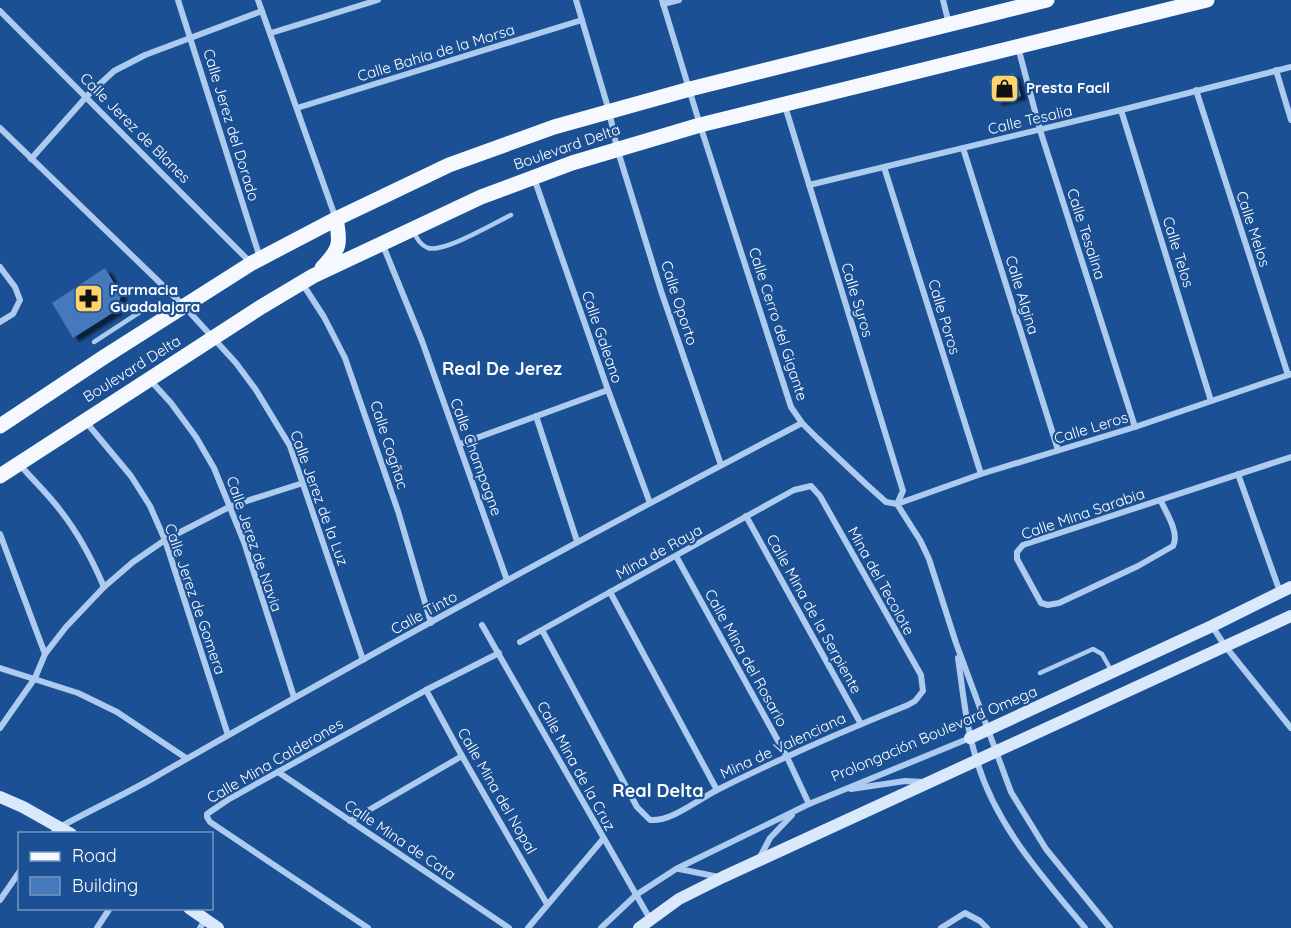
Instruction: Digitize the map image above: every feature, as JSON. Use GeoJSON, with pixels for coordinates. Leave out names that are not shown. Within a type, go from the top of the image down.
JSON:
{"type":"FeatureCollection","features":[{"type":"Feature","properties":{"kind":"main road","name":"Boulevard Delta"},"geometry":{"type":"LineString","coordinates":[[0,426],[183,305],[256,261],[336,219],[449,165],[554,127],[609,111],[1047,0]]}},
{"type":"Feature","properties":{"kind":"main road","name":"Boulevard Delta"},"geometry":{"type":"LineString","coordinates":[[0,476],[261,307],[382,242],[481,197],[617,148],[700,125],[1207,0]]}},
{"type":"Feature","properties":{"kind":"main road"},"geometry":{"type":"LineString","coordinates":[[308,280],[339,247],[336,219]]}},
{"type":"Feature","properties":{"kind":"street","name":"Calle Jerez del Dorado"},"geometry":{"type":"LineString","coordinates":[[178,0],[192,38],[256,261]]}},
{"type":"Feature","properties":{"kind":"street"},"geometry":{"type":"LineString","coordinates":[[258,0],[336,219]]}},
{"type":"Feature","properties":{"kind":"street"},"geometry":{"type":"LineString","coordinates":[[271,33],[378,0]]}},
{"type":"Feature","properties":{"kind":"street","name":"Calle Oporto"},"geometry":{"type":"LineString","coordinates":[[576,0],[609,111],[617,148],[661,291],[721,465]]}},
{"type":"Feature","properties":{"kind":"street"},"geometry":{"type":"LineString","coordinates":[[663,2],[679,0]]}},
{"type":"Feature","properties":{"kind":"street"},"geometry":{"type":"LineString","coordinates":[[943,0],[950,24]]}},
{"type":"Feature","properties":{"kind":"street","name":"Calle Cerro del Gigante"},"geometry":{"type":"LineString","coordinates":[[663,2],[791,407],[802,423],[886,502],[897,504],[920,540],[929,560],[995,753],[1011,792],[1046,849],[1110,928]]}},
{"type":"Feature","properties":{"kind":"street","name":"Calle Jerez de Blanes"},"geometry":{"type":"LineString","coordinates":[[0,10],[256,261]]}},
{"type":"Feature","properties":{"kind":"street"},"geometry":{"type":"LineString","coordinates":[[31,159],[87,96],[114,71],[145,55],[262,11]]}},
{"type":"Feature","properties":{"kind":"street","name":"Calle Bahía de la Morsa"},"geometry":{"type":"LineString","coordinates":[[297,108],[582,20]]}},
{"type":"Feature","properties":{"kind":"street","name":"Calle Tesalina"},"geometry":{"type":"LineString","coordinates":[[1018,47],[1040,130],[1136,427]]}},
{"type":"Feature","properties":{"kind":"street","name":"Calle Tesalia"},"geometry":{"type":"LineString","coordinates":[[809,185],[1291,67]]}},
{"type":"Feature","properties":{"kind":"street"},"geometry":{"type":"LineString","coordinates":[[1276,70],[1291,120]]}},
{"type":"Feature","properties":{"kind":"street","name":"Calle Melos"},"geometry":{"type":"LineString","coordinates":[[1196,90],[1289,375]]}},
{"type":"Feature","properties":{"kind":"street","name":"Calle Syros"},"geometry":{"type":"LineString","coordinates":[[784,103],[903,491],[897,504]]}},
{"type":"Feature","properties":{"kind":"street","name":"Calle Telos"},"geometry":{"type":"LineString","coordinates":[[1121,110],[1211,401]]}},
{"type":"Feature","properties":{"kind":"street","name":"Calle Jerez de la Luz"},"geometry":{"type":"LineString","coordinates":[[0,128],[183,305],[236,363],[274,417],[290,446],[363,660]]}},
{"type":"Feature","properties":{"kind":"street","name":"Calle Algina"},"geometry":{"type":"LineString","coordinates":[[963,148],[1058,450]]}},
{"type":"Feature","properties":{"kind":"street","name":"Calle Poros"},"geometry":{"type":"LineString","coordinates":[[884,167],[981,474]]}},
{"type":"Feature","properties":{"kind":"street","name":"Calle Galeano"},"geometry":{"type":"LineString","coordinates":[[533,177],[650,503]]}},
{"type":"Feature","properties":{"kind":"street","name":"Calle Champagne"},"geometry":{"type":"LineString","coordinates":[[382,242],[419,332],[507,579]]}},
{"type":"Feature","properties":{"kind":"street"},"geometry":{"type":"LineString","coordinates":[[0,267],[15,287],[20,300],[13,314],[0,322]]}},
{"type":"Feature","properties":{"kind":"street","name":"Calle Cogñac"},"geometry":{"type":"LineString","coordinates":[[308,280],[345,358],[363,405],[398,511],[431,623]]}},
{"type":"Feature","properties":{"kind":"street","name":"Calle Leros"},"geometry":{"type":"LineString","coordinates":[[897,504],[981,474],[1136,427],[1289,375]]}},
{"type":"Feature","properties":{"kind":"street","name":"Calle Jerez de Navia"},"geometry":{"type":"LineString","coordinates":[[150,380],[171,403],[196,437],[214,468],[231,506],[294,697]]}},
{"type":"Feature","properties":{"kind":"street"},"geometry":{"type":"LineString","coordinates":[[460,444],[608,390]]}},
{"type":"Feature","properties":{"kind":"street"},"geometry":{"type":"LineString","coordinates":[[536,416],[577,541]]}},
{"type":"Feature","properties":{"kind":"street","name":"Calle Jerez de Gomera"},"geometry":{"type":"LineString","coordinates":[[84,420],[131,476],[150,506],[165,540],[228,735]]}},
{"type":"Feature","properties":{"kind":"street","name":"Calle Tinto"},"geometry":{"type":"LineString","coordinates":[[61,831],[186,758],[507,579],[802,423]]}},
{"type":"Feature","properties":{"kind":"street","name":"Calle Mina Sarabia"},"geometry":{"type":"LineString","coordinates":[[1161,501],[1175,534],[1173,546],[1138,566],[1059,603],[1048,605],[1041,603],[1017,559],[1019,549],[1028,543],[1291,457]]}},
{"type":"Feature","properties":{"kind":"street"},"geometry":{"type":"LineString","coordinates":[[19,463],[59,508],[78,534],[91,556],[104,587]]}},
{"type":"Feature","properties":{"kind":"street"},"geometry":{"type":"LineString","coordinates":[[1238,474],[1286,589]]}},
{"type":"Feature","properties":{"kind":"street"},"geometry":{"type":"LineString","coordinates":[[0,728],[35,678],[45,654],[66,627],[104,587],[133,562],[165,540],[231,506],[303,483]]}},
{"type":"Feature","properties":{"kind":"street","name":"Mina de Raya"},"geometry":{"type":"LineString","coordinates":[[520,642],[800,487],[811,486]]}},
{"type":"Feature","properties":{"kind":"street","name":"Mina del Tecolote"},"geometry":{"type":"LineString","coordinates":[[811,486],[820,496],[921,675],[923,691]]}},
{"type":"Feature","properties":{"kind":"street","name":"Calle Mina de la Serpiente"},"geometry":{"type":"LineString","coordinates":[[746,516],[861,723]]}},
{"type":"Feature","properties":{"kind":"street"},"geometry":{"type":"LineString","coordinates":[[0,534],[45,654]]}},
{"type":"Feature","properties":{"kind":"street","name":"Calle Mina del Rosario"},"geometry":{"type":"LineString","coordinates":[[676,556],[787,757],[809,804]]}},
{"type":"Feature","properties":{"kind":"street","name":"Prolongación Boulevard Omega"},"geometry":{"type":"LineString","coordinates":[[602,928],[636,895],[676,869],[809,804],[970,738],[1212,626],[1286,589]]}},
{"type":"Feature","properties":{"kind":"street"},"geometry":{"type":"LineString","coordinates":[[610,592],[717,790]]}},
{"type":"Feature","properties":{"kind":"street"},"geometry":{"type":"LineString","coordinates":[[639,928],[680,899],[723,878],[1291,616]]}},
{"type":"Feature","properties":{"kind":"street","name":"Calle Mina de la Cruz"},"geometry":{"type":"LineString","coordinates":[[482,625],[650,919]]}},
{"type":"Feature","properties":{"kind":"street"},"geometry":{"type":"LineString","coordinates":[[1212,626],[1290,723]]}},
{"type":"Feature","properties":{"kind":"street","name":"Mina de Valenciana"},"geometry":{"type":"LineString","coordinates":[[542,630],[637,807],[651,820],[664,819],[717,790],[787,757],[915,701],[923,691]]}},
{"type":"Feature","properties":{"kind":"street","name":"Calle Cerro del Gigante"},"geometry":{"type":"LineString","coordinates":[[956,643],[970,738],[976,761],[993,802],[1013,836],[1085,928]]}},
{"type":"Feature","properties":{"kind":"street","name":"Calle Mina Calderones"},"geometry":{"type":"LineString","coordinates":[[368,928],[208,820],[209,811],[426,690],[499,653]]}},
{"type":"Feature","properties":{"kind":"street"},"geometry":{"type":"LineString","coordinates":[[0,668],[78,693],[117,712],[186,758]]}},
{"type":"Feature","properties":{"kind":"street","name":"Calle Mina del Nopal"},"geometry":{"type":"LineString","coordinates":[[426,690],[548,904]]}},
{"type":"Feature","properties":{"kind":"street"},"geometry":{"type":"LineString","coordinates":[[350,820],[462,756]]}},
{"type":"Feature","properties":{"kind":"street","name":"Calle Mina de Cata"},"geometry":{"type":"LineString","coordinates":[[278,772],[509,928]]}},
{"type":"Feature","properties":{"kind":"street"},"geometry":{"type":"LineString","coordinates":[[844,790],[905,781],[928,783]]}},
{"type":"Feature","properties":{"kind":"street"},"geometry":{"type":"LineString","coordinates":[[0,797],[61,831]]}},
{"type":"Feature","properties":{"kind":"street"},"geometry":{"type":"LineString","coordinates":[[758,862],[765,846],[796,811]]}},
{"type":"Feature","properties":{"kind":"street"},"geometry":{"type":"LineString","coordinates":[[528,928],[603,839]]}},
{"type":"Feature","properties":{"kind":"street"},"geometry":{"type":"LineString","coordinates":[[676,869],[723,878]]}},
{"type":"Feature","properties":{"kind":"street"},"geometry":{"type":"LineString","coordinates":[[0,900],[18,874]]}},
{"type":"Feature","properties":{"kind":"street"},"geometry":{"type":"LineString","coordinates":[[97,928],[109,910]]}},
{"type":"Feature","properties":{"kind":"street"},"geometry":{"type":"LineString","coordinates":[[190,910],[202,924],[218,928]]}},
{"type":"Feature","properties":{"kind":"street"},"geometry":{"type":"LineString","coordinates":[[941,928],[965,913],[980,921],[987,928]]}},
{"type":"Feature","properties":{"kind":"lane"},"geometry":{"type":"LineString","coordinates":[[411,228],[421,244],[430,249],[443,247],[511,215]]}},
{"type":"Feature","properties":{"kind":"lane"},"geometry":{"type":"LineString","coordinates":[[94,342],[143,310]]}},
{"type":"Feature","properties":{"kind":"lane"},"geometry":{"type":"LineString","coordinates":[[111,330],[121,345]]}},
{"type":"Feature","properties":{"kind":"lane"},"geometry":{"type":"LineString","coordinates":[[1040,673],[1094,650],[1102,654],[1113,672]]}},
{"type":"Feature","properties":{"kind":"building","name":"Presta Facil"},"geometry":{"type":"Polygon","coordinates":[[[1014,73],[1021,96],[996,102],[989,80],[1014,73]]]}},
{"type":"Feature","properties":{"kind":"building","name":"Farmacia Guadalajara"},"geometry":{"type":"Polygon","coordinates":[[[105,268],[121,295],[117,310],[73,338],[52,303],[105,268]]]}},
{"type":"Feature","properties":{"kind":"place","name":"Presta Facil"},"geometry":{"type":"Point","coordinates":[1005,88]}},
{"type":"Feature","properties":{"kind":"place","name":"Farmacia Guadalajara"},"geometry":{"type":"Point","coordinates":[89,299]}},
{"type":"Feature","properties":{"kind":"district","name":"Real De Jerez"},"geometry":{"type":"Point","coordinates":[502,369]}},
{"type":"Feature","properties":{"kind":"district","name":"Real Delta"},"geometry":{"type":"Point","coordinates":[658,791]}}]}
